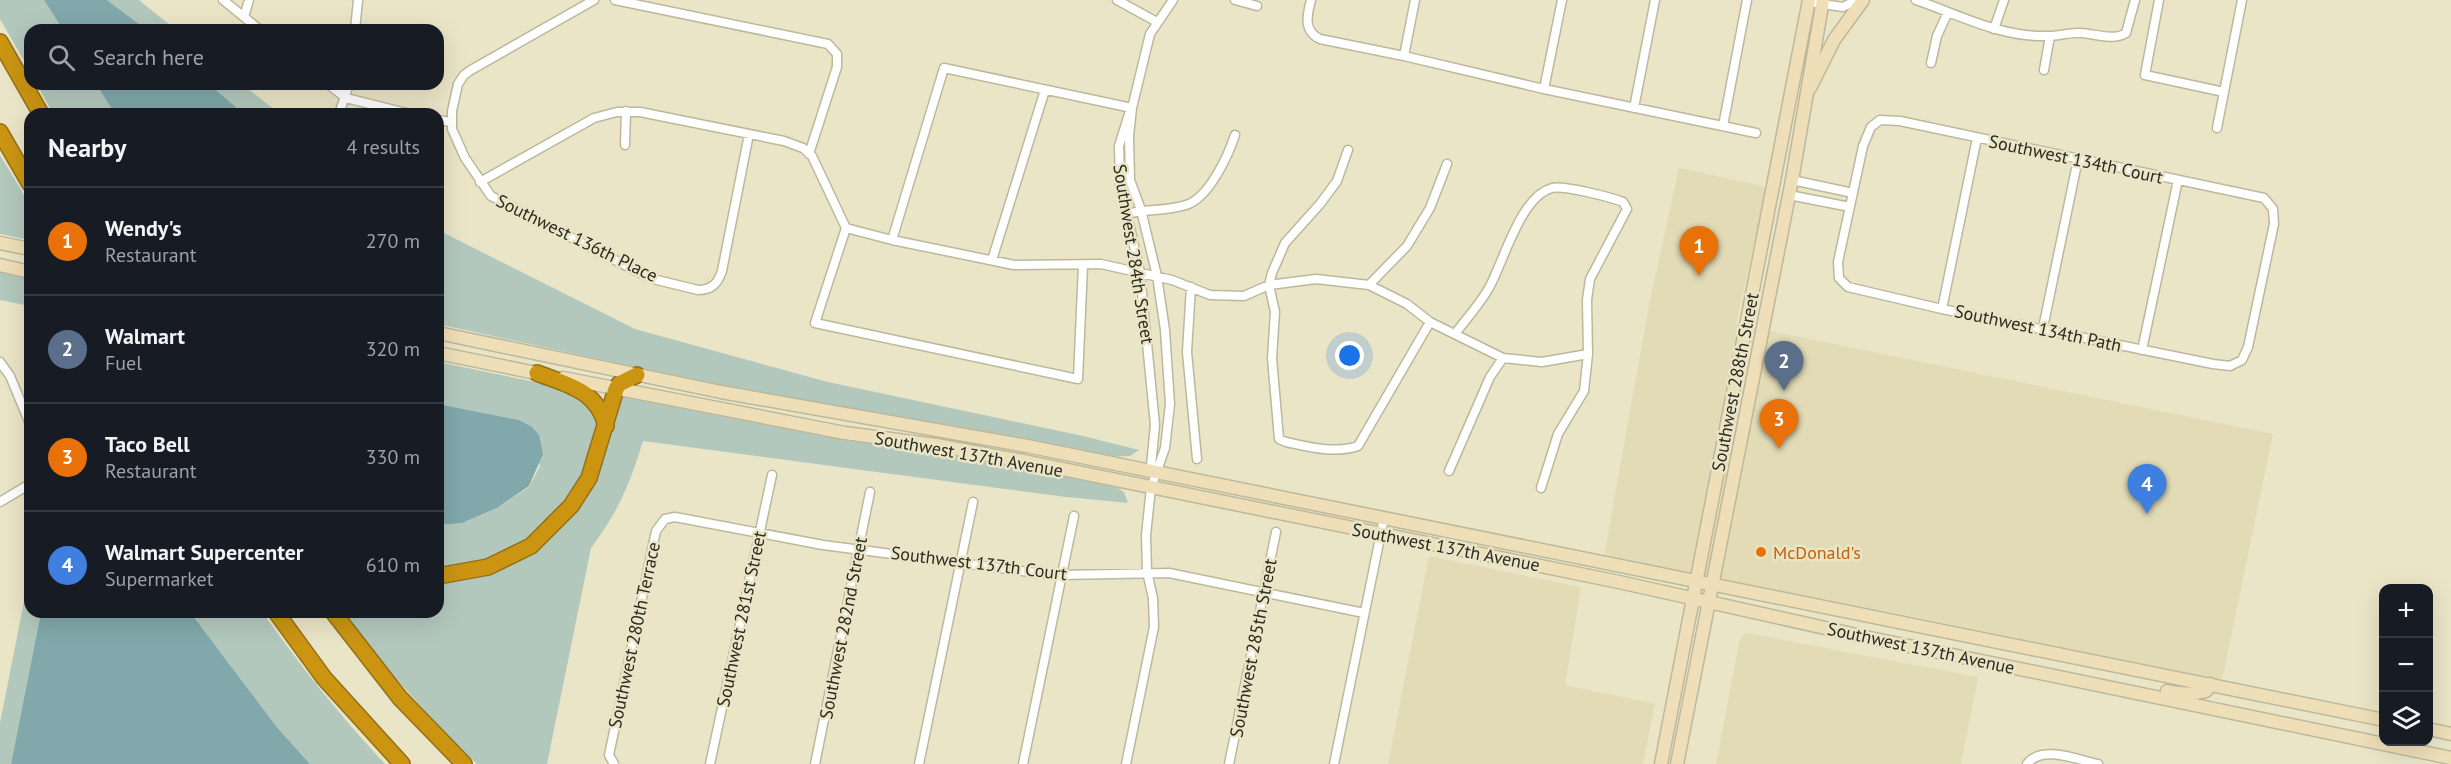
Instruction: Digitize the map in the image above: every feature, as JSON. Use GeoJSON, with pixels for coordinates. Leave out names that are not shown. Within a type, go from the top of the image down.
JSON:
{"type":"FeatureCollection","features":[{"type":"Feature","properties":{"kind":"highway"},"geometry":{"type":"LineString","coordinates":[[0,42],[24,84]]}},
{"type":"Feature","properties":{"kind":"highway"},"geometry":{"type":"LineString","coordinates":[[27,90],[38,108]]}},
{"type":"Feature","properties":{"kind":"highway"},"geometry":{"type":"LineString","coordinates":[[0,132],[24,174]]}},
{"type":"Feature","properties":{"kind":"highway"},"geometry":{"type":"LineString","coordinates":[[537,373],[577,388],[594,400],[603,414],[606,426]]}},
{"type":"Feature","properties":{"kind":"highway"},"geometry":{"type":"LineString","coordinates":[[444,575],[488,567],[531,546],[571,506],[589,478],[616,389],[620,384],[637,375]]}},
{"type":"Feature","properties":{"kind":"highway"},"geometry":{"type":"LineString","coordinates":[[280,618],[324,678],[402,764]]}},
{"type":"Feature","properties":{"kind":"highway"},"geometry":{"type":"LineString","coordinates":[[338,618],[400,698],[465,764]]}},
{"type":"Feature","properties":{"kind":"main road"},"geometry":{"type":"LineString","coordinates":[[1804,100],[1834,40],[1863,0]]}},
{"type":"Feature","properties":{"kind":"main road","name":"Southwest 288th Street"},"geometry":{"type":"LineString","coordinates":[[1660,764],[1809,1]]}},
{"type":"Feature","properties":{"kind":"main road","name":"Southwest 288th Street"},"geometry":{"type":"LineString","coordinates":[[1677,764],[1792,180],[1822,2]]}},
{"type":"Feature","properties":{"kind":"main road"},"geometry":{"type":"LineString","coordinates":[[0,244],[24,248]]}},
{"type":"Feature","properties":{"kind":"main road"},"geometry":{"type":"LineString","coordinates":[[0,266],[24,271]]}},
{"type":"Feature","properties":{"kind":"main road","name":"Southwest 137th Avenue"},"geometry":{"type":"LineString","coordinates":[[444,334],[637,375],[848,416],[971,436],[1555,554],[1696,580],[2379,719]]}},
{"type":"Feature","properties":{"kind":"main road","name":"Southwest 137th Avenue"},"geometry":{"type":"LineString","coordinates":[[444,354],[845,433],[979,453],[1380,533],[2451,758]]}},
{"type":"Feature","properties":{"kind":"main road"},"geometry":{"type":"LineString","coordinates":[[1552,568],[1555,554]]}},
{"type":"Feature","properties":{"kind":"main road"},"geometry":{"type":"LineString","coordinates":[[2075,680],[2091,675],[2191,694],[2206,692],[2210,684]]}},
{"type":"Feature","properties":{"kind":"main road"},"geometry":{"type":"LineString","coordinates":[[2433,730],[2451,734]]}},
{"type":"Feature","properties":{"kind":"street"},"geometry":{"type":"LineString","coordinates":[[223,0],[253,24]]}},
{"type":"Feature","properties":{"kind":"street"},"geometry":{"type":"LineString","coordinates":[[244,17],[249,0]]}},
{"type":"Feature","properties":{"kind":"street"},"geometry":{"type":"LineString","coordinates":[[356,24],[358,0]]}},
{"type":"Feature","properties":{"kind":"street"},"geometry":{"type":"LineString","coordinates":[[444,121],[451,122],[458,84],[464,75],[594,0]]}},
{"type":"Feature","properties":{"kind":"street"},"geometry":{"type":"LineString","coordinates":[[615,0],[824,42],[835,50],[838,62],[835,75],[810,154]]}},
{"type":"Feature","properties":{"kind":"street"},"geometry":{"type":"LineString","coordinates":[[1117,0],[1157,22]]}},
{"type":"Feature","properties":{"kind":"street","name":"Southwest 284th Street"},"geometry":{"type":"LineString","coordinates":[[1126,764],[1154,627],[1153,598],[1147,572],[1146,535],[1151,488],[1165,448],[1170,404],[1165,330],[1157,276],[1141,210],[1130,180],[1129,136],[1132,108],[1150,34],[1173,0]]}},
{"type":"Feature","properties":{"kind":"street"},"geometry":{"type":"LineString","coordinates":[[1235,0],[1257,6]]}},
{"type":"Feature","properties":{"kind":"street"},"geometry":{"type":"LineString","coordinates":[[1311,0],[1308,25],[1316,37],[1544,89],[1756,133]]}},
{"type":"Feature","properties":{"kind":"street"},"geometry":{"type":"LineString","coordinates":[[1404,56],[1415,0]]}},
{"type":"Feature","properties":{"kind":"street"},"geometry":{"type":"LineString","coordinates":[[1544,89],[1562,0]]}},
{"type":"Feature","properties":{"kind":"street"},"geometry":{"type":"LineString","coordinates":[[1634,108],[1655,0]]}},
{"type":"Feature","properties":{"kind":"street"},"geometry":{"type":"LineString","coordinates":[[1723,126],[1748,0]]}},
{"type":"Feature","properties":{"kind":"street"},"geometry":{"type":"LineString","coordinates":[[1809,1],[1843,7],[1857,0]]}},
{"type":"Feature","properties":{"kind":"street"},"geometry":{"type":"LineString","coordinates":[[1916,0],[1994,29],[2050,36],[2075,33],[2121,36],[2129,28],[2136,0]]}},
{"type":"Feature","properties":{"kind":"street"},"geometry":{"type":"LineString","coordinates":[[1994,29],[2004,0]]}},
{"type":"Feature","properties":{"kind":"street"},"geometry":{"type":"LineString","coordinates":[[2159,0],[2145,75],[2224,92]]}},
{"type":"Feature","properties":{"kind":"street"},"geometry":{"type":"LineString","coordinates":[[2217,128],[2242,0]]}},
{"type":"Feature","properties":{"kind":"street"},"geometry":{"type":"LineString","coordinates":[[1930,63],[1948,12]]}},
{"type":"Feature","properties":{"kind":"street"},"geometry":{"type":"LineString","coordinates":[[2044,70],[2050,36]]}},
{"type":"Feature","properties":{"kind":"street"},"geometry":{"type":"LineString","coordinates":[[892,240],[944,68],[1132,108]]}},
{"type":"Feature","properties":{"kind":"street"},"geometry":{"type":"LineString","coordinates":[[336,90],[346,98],[387,108]]}},
{"type":"Feature","properties":{"kind":"street"},"geometry":{"type":"LineString","coordinates":[[342,108],[348,90]]}},
{"type":"Feature","properties":{"kind":"street"},"geometry":{"type":"LineString","coordinates":[[992,260],[1045,90]]}},
{"type":"Feature","properties":{"kind":"street","name":"Southwest 284th Street"},"geometry":{"type":"LineString","coordinates":[[1132,108],[1125,122],[1119,146],[1120,184],[1140,272],[1155,425],[1151,466],[1155,473]]}},
{"type":"Feature","properties":{"kind":"street"},"geometry":{"type":"LineString","coordinates":[[480,182],[594,118],[626,111],[791,143],[810,154],[818,166],[846,228],[815,323],[1078,379],[1083,265]]}},
{"type":"Feature","properties":{"kind":"street"},"geometry":{"type":"LineString","coordinates":[[625,145],[626,111]]}},
{"type":"Feature","properties":{"kind":"street","name":"Southwest 134th Court"},"geometry":{"type":"LineString","coordinates":[[1853,193],[1867,134],[1880,120],[1900,121],[2256,195],[2269,203],[2273,209],[2274,224],[2248,347],[2242,360],[2237,364]]}},
{"type":"Feature","properties":{"kind":"street","name":"Southwest 136th Place"},"geometry":{"type":"LineString","coordinates":[[451,122],[455,140],[491,196],[653,279],[694,289],[711,288],[722,271],[749,134]]}},
{"type":"Feature","properties":{"kind":"street"},"geometry":{"type":"LineString","coordinates":[[1126,214],[1141,210],[1184,206],[1197,201],[1227,159],[1235,135]]}},
{"type":"Feature","properties":{"kind":"street"},"geometry":{"type":"LineString","coordinates":[[1942,309],[1977,138]]}},
{"type":"Feature","properties":{"kind":"street"},"geometry":{"type":"LineString","coordinates":[[1348,150],[1336,181],[1320,204],[1286,243],[1269,285],[1275,312],[1272,358],[1279,439],[1332,451],[1358,447],[1430,322]]}},
{"type":"Feature","properties":{"kind":"street"},"geometry":{"type":"LineString","coordinates":[[2043,328],[2078,159]]}},
{"type":"Feature","properties":{"kind":"street"},"geometry":{"type":"LineString","coordinates":[[1368,285],[1407,246],[1430,208],[1447,164]]}},
{"type":"Feature","properties":{"kind":"street"},"geometry":{"type":"LineString","coordinates":[[1789,195],[1850,207],[1853,193],[1792,180]]}},
{"type":"Feature","properties":{"kind":"street"},"geometry":{"type":"LineString","coordinates":[[2142,350],[2178,180]]}},
{"type":"Feature","properties":{"kind":"street"},"geometry":{"type":"LineString","coordinates":[[1455,334],[1489,289],[1524,211],[1539,193],[1554,187],[1609,196],[1623,202],[1627,209],[1590,279],[1587,300],[1588,354],[1584,391],[1558,434],[1541,488]]}},
{"type":"Feature","properties":{"kind":"street","name":"Southwest 134th Path"},"geometry":{"type":"LineString","coordinates":[[1850,207],[1837,270],[1842,282],[1856,290],[2213,364],[2237,364]]}},
{"type":"Feature","properties":{"kind":"street"},"geometry":{"type":"LineString","coordinates":[[846,228],[892,240],[1014,265],[1101,264],[1157,276],[1210,295],[1244,296],[1269,285],[1316,279],[1368,285],[1407,304],[1430,322],[1503,358],[1542,362],[1588,354]]}},
{"type":"Feature","properties":{"kind":"street"},"geometry":{"type":"LineString","coordinates":[[1191,287],[1187,352],[1197,459]]}},
{"type":"Feature","properties":{"kind":"street"},"geometry":{"type":"LineString","coordinates":[[1449,471],[1490,377],[1503,358]]}},
{"type":"Feature","properties":{"kind":"street"},"geometry":{"type":"LineString","coordinates":[[0,362],[10,376],[24,410]]}},
{"type":"Feature","properties":{"kind":"street","name":"Southwest 281st Street"},"geometry":{"type":"LineString","coordinates":[[710,764],[772,475]]}},
{"type":"Feature","properties":{"kind":"street"},"geometry":{"type":"LineString","coordinates":[[0,502],[24,488]]}},
{"type":"Feature","properties":{"kind":"street","name":"Southwest 282nd Street"},"geometry":{"type":"LineString","coordinates":[[815,764],[870,492]]}},
{"type":"Feature","properties":{"kind":"street"},"geometry":{"type":"LineString","coordinates":[[919,764],[973,502]]}},
{"type":"Feature","properties":{"kind":"street"},"geometry":{"type":"LineString","coordinates":[[1023,764],[1060,575],[1074,516]]}},
{"type":"Feature","properties":{"kind":"street","name":"Southwest 137th Court"},"geometry":{"type":"LineString","coordinates":[[665,519],[675,517],[859,549],[1060,575],[1169,573],[1364,613]]}},
{"type":"Feature","properties":{"kind":"street"},"geometry":{"type":"LineString","coordinates":[[1334,764],[1383,518]]}},
{"type":"Feature","properties":{"kind":"street","name":"Southwest 280th Terrace"},"geometry":{"type":"LineString","coordinates":[[614,764],[609,755],[656,531],[665,519]]}},
{"type":"Feature","properties":{"kind":"street","name":"Southwest 285th Street"},"geometry":{"type":"LineString","coordinates":[[1229,764],[1276,532]]}},
{"type":"Feature","properties":{"kind":"street"},"geometry":{"type":"LineString","coordinates":[[2027,764],[2031,759],[2047,754],[2098,764]]}},
{"type":"Feature","properties":{"kind":"shaded area"},"geometry":{"type":"Polygon","coordinates":[[[1679,168],[1767,187],[1736,324],[2273,434],[2222,680],[1910,616],[1604,557],[1649,305],[1679,168]]]}},
{"type":"Feature","properties":{"kind":"shaded area"},"geometry":{"type":"Polygon","coordinates":[[[1429,556],[1581,587],[1565,685],[1655,704],[1643,764],[1388,764],[1429,556]]]}},
{"type":"Feature","properties":{"kind":"shaded area"},"geometry":{"type":"Polygon","coordinates":[[[1747,633],[1978,677],[1961,764],[1716,764],[1740,638],[1747,633]]]}},
{"type":"Feature","properties":{"kind":"green space"},"geometry":{"type":"Polygon","coordinates":[[[0,0],[44,0],[59,24],[24,24],[24,61],[0,19],[0,0]]]}},
{"type":"Feature","properties":{"kind":"green space"},"geometry":{"type":"Polygon","coordinates":[[[107,0],[139,0],[169,24],[139,24],[107,0]]]}},
{"type":"Feature","properties":{"kind":"green space"},"geometry":{"type":"Polygon","coordinates":[[[40,90],[100,90],[111,108],[50,108],[40,90]]]}},
{"type":"Feature","properties":{"kind":"green space"},"geometry":{"type":"Polygon","coordinates":[[[216,90],[250,90],[272,108],[237,108],[216,90]]]}},
{"type":"Feature","properties":{"kind":"green space"},"geometry":{"type":"Polygon","coordinates":[[[0,155],[24,195],[24,239],[0,234],[0,155]]]}},
{"type":"Feature","properties":{"kind":"green space"},"geometry":{"type":"Polygon","coordinates":[[[444,233],[635,329],[828,382],[1139,450],[1130,456],[1108,457],[951,425],[825,406],[444,325],[444,233]]]}},
{"type":"Feature","properties":{"kind":"green space"},"geometry":{"type":"Polygon","coordinates":[[[0,272],[24,277],[24,305],[0,300],[0,272]]]}},
{"type":"Feature","properties":{"kind":"green space"},"geometry":{"type":"Polygon","coordinates":[[[444,363],[569,389],[581,394],[598,420],[597,431],[583,475],[565,502],[532,536],[519,545],[484,561],[444,569],[444,524],[462,523],[497,508],[529,487],[540,466],[519,420],[444,405],[444,363]]]}},
{"type":"Feature","properties":{"kind":"green space"},"geometry":{"type":"Polygon","coordinates":[[[622,395],[821,434],[961,454],[1114,485],[1124,492],[1128,503],[1066,497],[643,441],[622,497],[609,522],[591,548],[547,764],[477,764],[407,691],[347,618],[444,618],[444,580],[462,578],[564,521],[622,395]]]}},
{"type":"Feature","properties":{"kind":"green space"},"geometry":{"type":"Polygon","coordinates":[[[24,601],[24,618],[40,618],[11,764],[0,764],[0,723],[24,601]]]}},
{"type":"Feature","properties":{"kind":"green space"},"geometry":{"type":"Polygon","coordinates":[[[195,618],[266,618],[321,690],[385,764],[310,764],[276,726],[195,618]]]}},
{"type":"Feature","properties":{"kind":"water"},"geometry":{"type":"Polygon","coordinates":[[[44,0],[107,0],[139,24],[59,24],[44,0]]]}},
{"type":"Feature","properties":{"kind":"water"},"geometry":{"type":"Polygon","coordinates":[[[100,90],[216,90],[237,108],[111,108],[100,90]]]}},
{"type":"Feature","properties":{"kind":"water"},"geometry":{"type":"Polygon","coordinates":[[[444,405],[519,420],[532,427],[539,435],[543,454],[529,486],[497,508],[462,523],[444,524],[444,405]]]}},
{"type":"Feature","properties":{"kind":"water"},"geometry":{"type":"Polygon","coordinates":[[[40,618],[195,618],[276,726],[310,764],[11,764],[40,618]]]}},
{"type":"Feature","properties":{"kind":"place","name":"Wendy's"},"geometry":{"type":"Point","coordinates":[1699,276]}},
{"type":"Feature","properties":{"kind":"place","name":"Walmart"},"geometry":{"type":"Point","coordinates":[1784,391]}},
{"type":"Feature","properties":{"kind":"place","name":"Taco Bell"},"geometry":{"type":"Point","coordinates":[1779,449]}},
{"type":"Feature","properties":{"kind":"place","name":"Walmart Supercenter"},"geometry":{"type":"Point","coordinates":[2147,514]}},
{"type":"Feature","properties":{"kind":"place","name":"McDonald's"},"geometry":{"type":"Point","coordinates":[1761,552]}}]}
